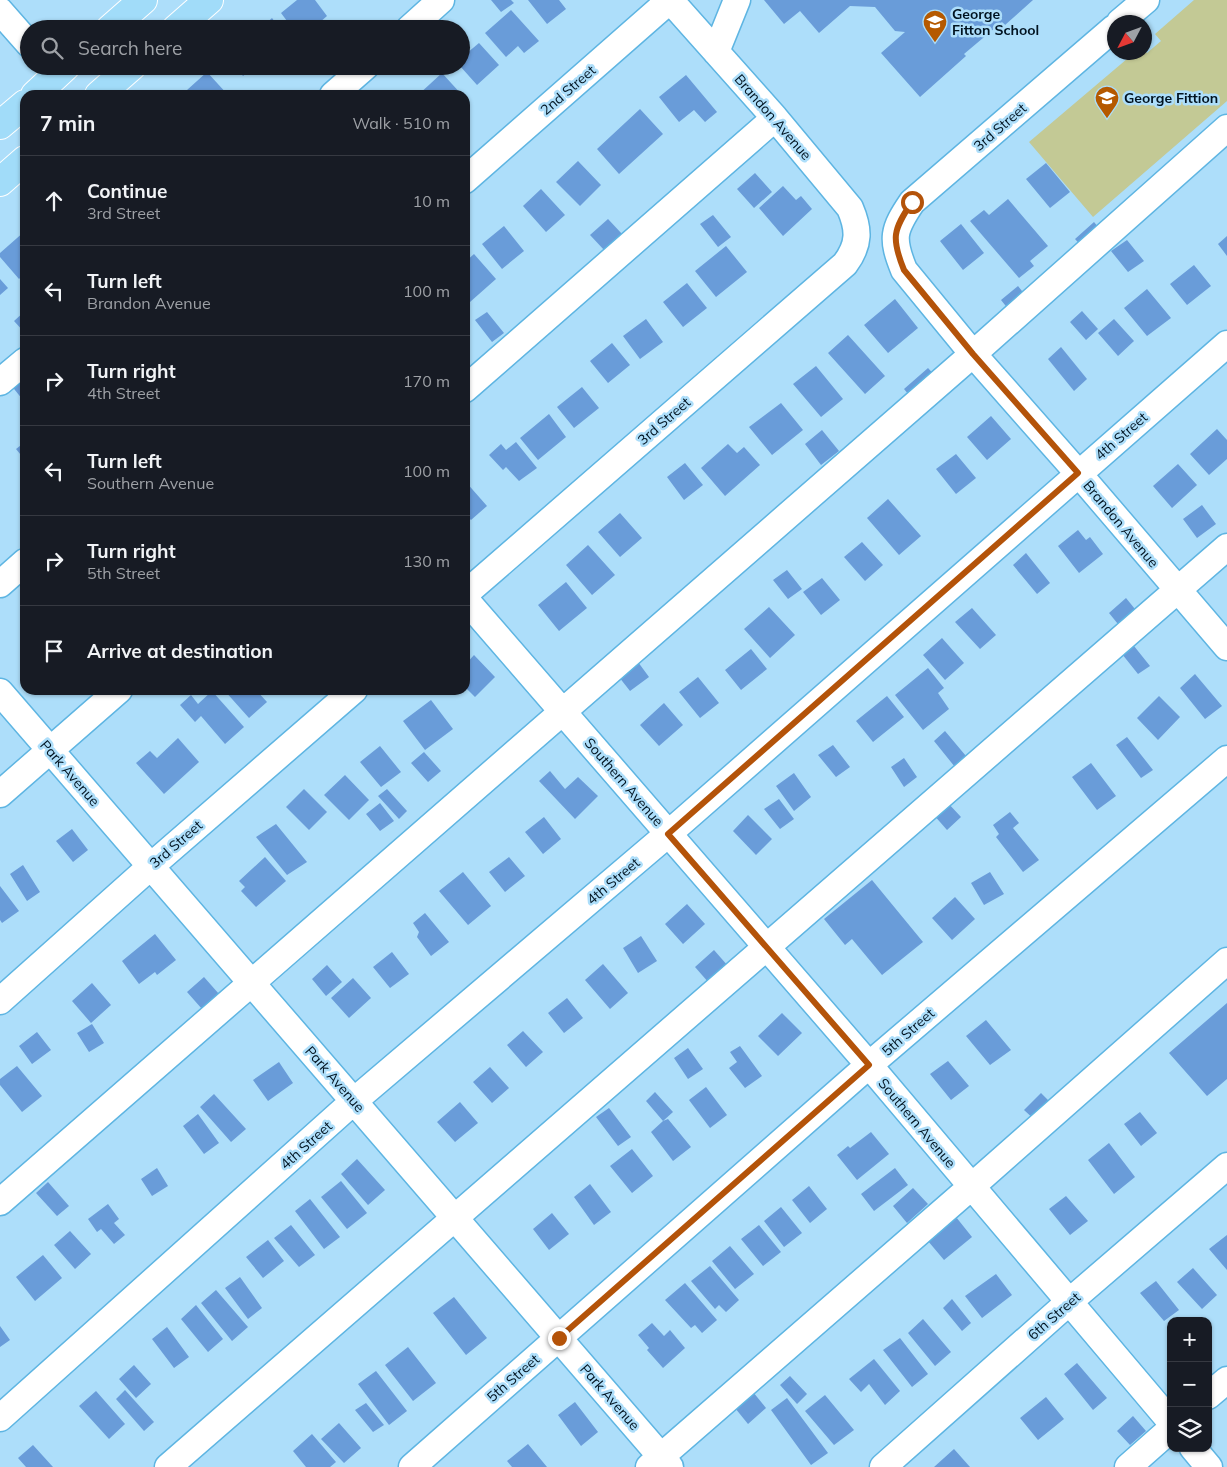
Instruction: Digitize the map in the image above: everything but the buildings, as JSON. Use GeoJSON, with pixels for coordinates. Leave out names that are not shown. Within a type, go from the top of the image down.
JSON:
{"type":"FeatureCollection","features":[{"type":"Feature","properties":{"kind":"main road"},"geometry":{"type":"LineString","coordinates":[[120,20],[143,0]]}},
{"type":"Feature","properties":{"kind":"main road"},"geometry":{"type":"LineString","coordinates":[[186,20],[209,0]]}},
{"type":"Feature","properties":{"kind":"main road"},"geometry":{"type":"LineString","coordinates":[[39,90],[52,75]]}},
{"type":"Feature","properties":{"kind":"main road"},"geometry":{"type":"LineString","coordinates":[[105,90],[122,75]]}},
{"type":"Feature","properties":{"kind":"main road"},"geometry":{"type":"LineString","coordinates":[[0,125],[20,108]]}},
{"type":"Feature","properties":{"kind":"main road"},"geometry":{"type":"LineString","coordinates":[[0,182],[20,164]]}},
{"type":"Feature","properties":{"kind":"street"},"geometry":{"type":"LineString","coordinates":[[418,20],[441,0]]}},
{"type":"Feature","properties":{"kind":"street","name":"Brandon Avenue"},"geometry":{"type":"LineString","coordinates":[[670,0],[775,118],[850,208],[856,222],[858,235],[856,243]]}},
{"type":"Feature","properties":{"kind":"street","name":"2nd Street"},"geometry":{"type":"LineString","coordinates":[[470,176],[670,0]]}},
{"type":"Feature","properties":{"kind":"street"},"geometry":{"type":"LineString","coordinates":[[716,52],[737,0]]}},
{"type":"Feature","properties":{"kind":"street"},"geometry":{"type":"LineString","coordinates":[[1128,15],[1146,0]]}},
{"type":"Feature","properties":{"kind":"street"},"geometry":{"type":"LineString","coordinates":[[0,11],[20,34]]}},
{"type":"Feature","properties":{"kind":"street","name":"3rd Street"},"geometry":{"type":"LineString","coordinates":[[896,232],[899,221],[912,202],[1107,34]]}},
{"type":"Feature","properties":{"kind":"street"},"geometry":{"type":"LineString","coordinates":[[339,90],[356,75]]}},
{"type":"Feature","properties":{"kind":"street"},"geometry":{"type":"LineString","coordinates":[[470,385],[775,118]]}},
{"type":"Feature","properties":{"kind":"street"},"geometry":{"type":"LineString","coordinates":[[0,1202],[973,354],[1227,128]]}},
{"type":"Feature","properties":{"kind":"street","name":"Brandon Avenue"},"geometry":{"type":"LineString","coordinates":[[896,232],[898,254],[904,270],[973,354],[1227,647]]}},
{"type":"Feature","properties":{"kind":"street","name":"3rd Street"},"geometry":{"type":"LineString","coordinates":[[470,590],[845,264],[852,255],[856,243]]}},
{"type":"Feature","properties":{"kind":"street","name":"4th Street"},"geometry":{"type":"LineString","coordinates":[[0,1418],[354,1101],[668,834],[1227,344]]}},
{"type":"Feature","properties":{"kind":"street"},"geometry":{"type":"LineString","coordinates":[[0,382],[20,364]]}},
{"type":"Feature","properties":{"kind":"street"},"geometry":{"type":"LineString","coordinates":[[168,1467],[1227,547]]}},
{"type":"Feature","properties":{"kind":"street"},"geometry":{"type":"LineString","coordinates":[[0,584],[20,566]]}},
{"type":"Feature","properties":{"kind":"street","name":"Southern Avenue"},"geometry":{"type":"LineString","coordinates":[[470,604],[869,1065],[1167,1417]]}},
{"type":"Feature","properties":{"kind":"street","name":"Park Avenue"},"geometry":{"type":"LineString","coordinates":[[0,692],[559,1338],[660,1464]]}},
{"type":"Feature","properties":{"kind":"street"},"geometry":{"type":"LineString","coordinates":[[0,794],[113,695]]}},
{"type":"Feature","properties":{"kind":"street","name":"3rd Street"},"geometry":{"type":"LineString","coordinates":[[0,1001],[150,867],[348,695]]}},
{"type":"Feature","properties":{"kind":"street","name":"5th Street"},"geometry":{"type":"LineString","coordinates":[[412,1467],[869,1065],[1227,759]]}},
{"type":"Feature","properties":{"kind":"street"},"geometry":{"type":"LineString","coordinates":[[660,1464],[1227,961]]}},
{"type":"Feature","properties":{"kind":"street","name":"6th Street"},"geometry":{"type":"LineString","coordinates":[[883,1467],[1069,1302],[1227,1166]]}},
{"type":"Feature","properties":{"kind":"street"},"geometry":{"type":"LineString","coordinates":[[1212,1393],[1227,1380]]}},
{"type":"Feature","properties":{"kind":"street"},"geometry":{"type":"LineString","coordinates":[[1128,1467],[1167,1433]]}},
{"type":"Feature","properties":{"kind":"street"},"geometry":{"type":"LineString","coordinates":[[1196,1452],[1209,1467]]}},
{"type":"Feature","properties":{"kind":"green space"},"geometry":{"type":"Polygon","coordinates":[[[1194,0],[1227,0],[1227,101],[1093,217],[1029,142],[1126,60],[1152,60],[1152,49],[1161,41],[1155,34],[1194,0]]]}},
{"type":"Feature","properties":{"kind":"place","name":"George Fitton School"},"geometry":{"type":"Point","coordinates":[935,43]}},
{"type":"Feature","properties":{"kind":"place","name":"George Fittion"},"geometry":{"type":"Point","coordinates":[1107,119]}},
{"type":"Feature","properties":{"kind":"route"},"geometry":{"type":"LineString","coordinates":[[559,1338],[869,1065],[668,834],[1078,473],[973,354],[904,270],[898,254],[896,232],[899,221],[912,202]]}}]}
